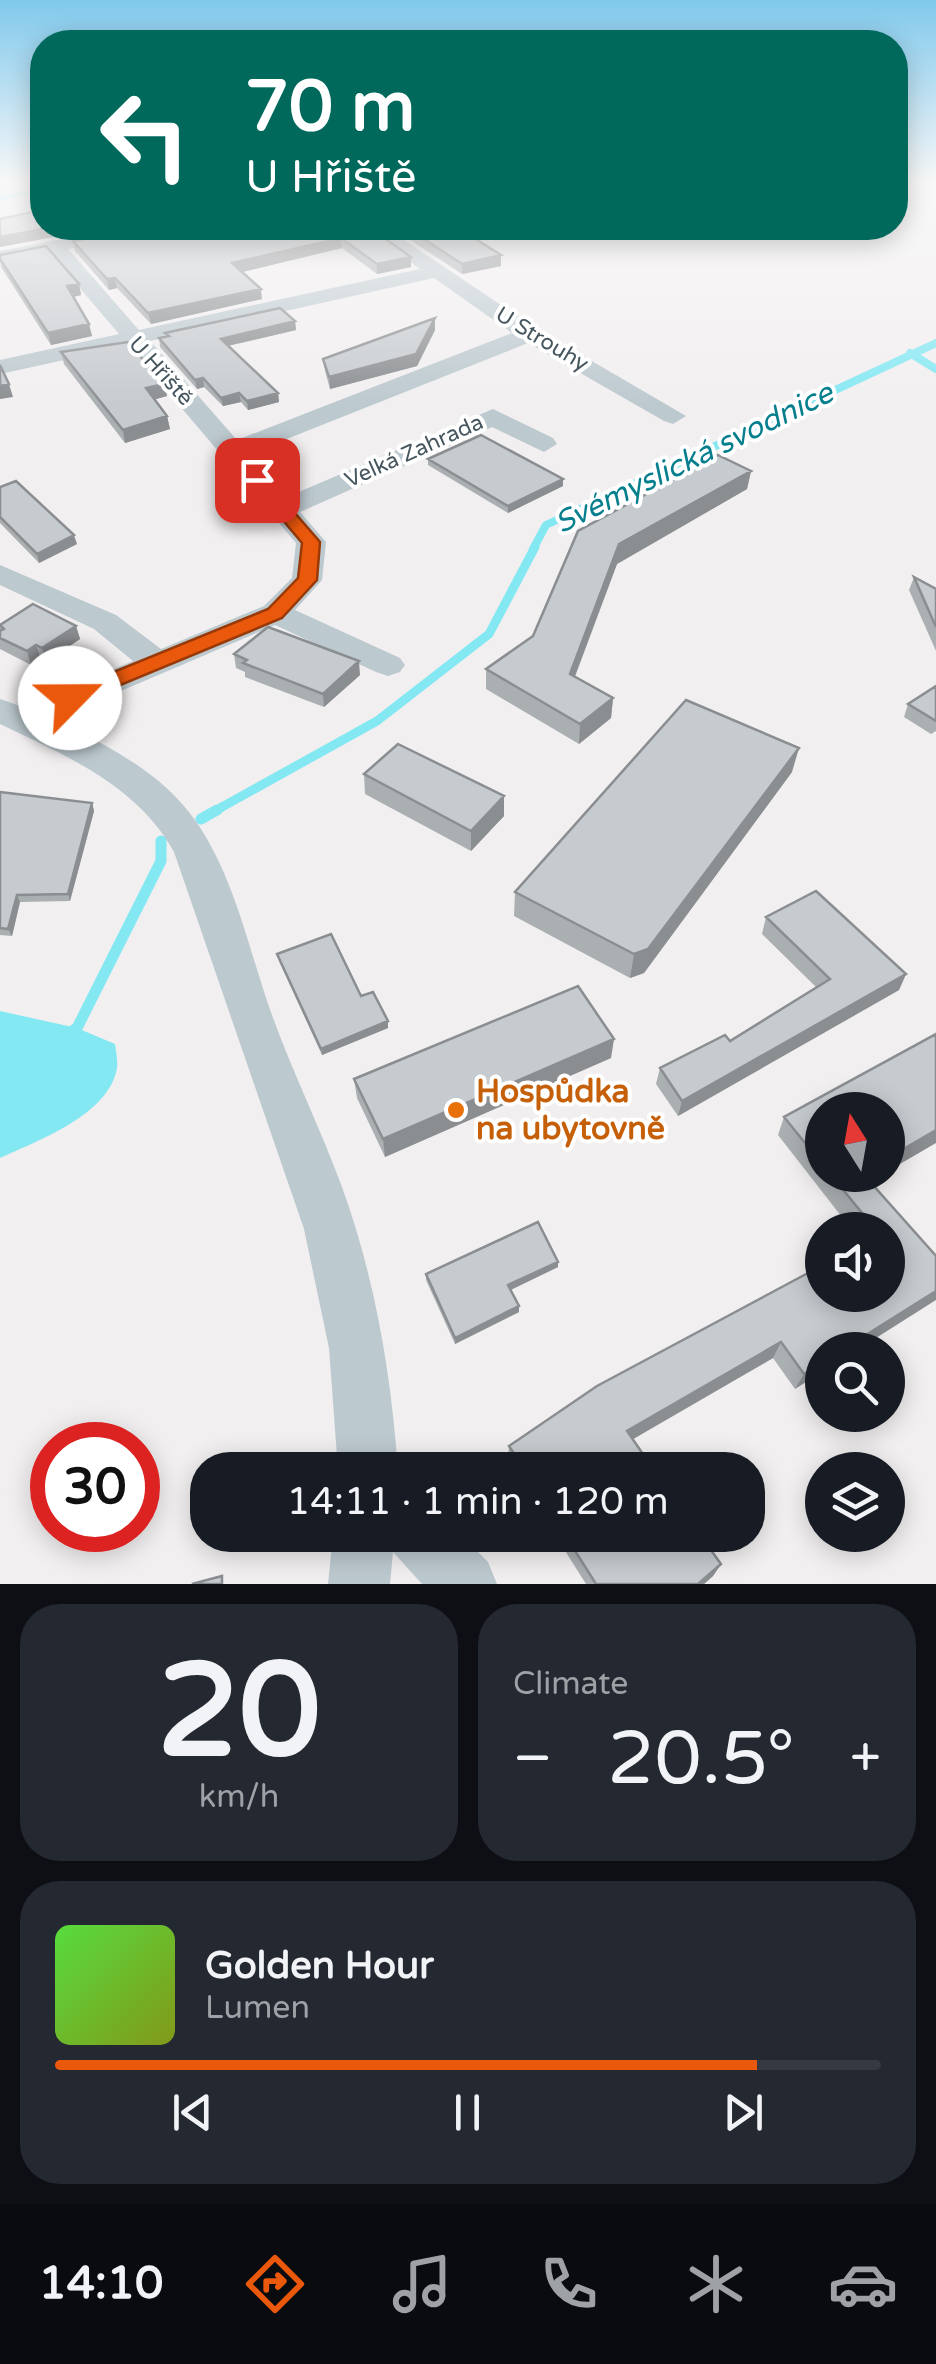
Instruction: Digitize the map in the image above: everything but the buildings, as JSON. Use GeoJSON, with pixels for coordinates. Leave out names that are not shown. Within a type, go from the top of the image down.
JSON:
{"type":"FeatureCollection","features":[{"type":"Feature","properties":{"kind":"street","name":"U Hřiště"},"geometry":{"type":"LineString","coordinates":[[11,715],[275,614],[307,580],[311,542],[65,258]]}},
{"type":"Feature","properties":{"kind":"street","name":"U Strouhy"},"geometry":{"type":"LineString","coordinates":[[415,258],[529,334],[673,416]]}},
{"type":"Feature","properties":{"kind":"street"},"geometry":{"type":"LineString","coordinates":[[0,367],[434,272]]}},
{"type":"Feature","properties":{"kind":"street"},"geometry":{"type":"LineString","coordinates":[[232,451],[529,334]]}},
{"type":"Feature","properties":{"kind":"street","name":"Velká Zahrada"},"geometry":{"type":"LineString","coordinates":[[282,509],[494,417],[544,444]]}},
{"type":"Feature","properties":{"kind":"street"},"geometry":{"type":"LineString","coordinates":[[0,574],[105,622],[155,661]]}},
{"type":"Feature","properties":{"kind":"street"},"geometry":{"type":"LineString","coordinates":[[275,614],[388,664]]}},
{"type":"Feature","properties":{"kind":"street"},"geometry":{"type":"LineString","coordinates":[[11,715],[144,789],[181,830],[206,880],[251,1020],[304,1152],[345,1276],[366,1400],[367,1452]]}},
{"type":"Feature","properties":{"kind":"street"},"geometry":{"type":"LineString","coordinates":[[358,1584],[362,1552]]}},
{"type":"Feature","properties":{"kind":"street"},"geometry":{"type":"LineString","coordinates":[[434,1552],[466,1584]]}},
{"type":"Feature","properties":{"kind":"water"},"geometry":{"type":"Polygon","coordinates":[[[0,1011],[77,1028],[115,1044],[117,1068],[101,1100],[86,1113],[0,1158],[0,1011]]]}},
{"type":"Feature","properties":{"kind":"waterway","name":"Svémyslická svodnice"},"geometry":{"type":"LineString","coordinates":[[912,354],[936,343]]}},
{"type":"Feature","properties":{"kind":"waterway","name":"Svémyslická svodnice"},"geometry":{"type":"LineString","coordinates":[[533,549],[546,525],[912,354]]}},
{"type":"Feature","properties":{"kind":"waterway"},"geometry":{"type":"LineString","coordinates":[[912,354],[936,369]]}},
{"type":"Feature","properties":{"kind":"waterway","name":"Svémyslická svodnice"},"geometry":{"type":"LineString","coordinates":[[213,812],[377,721],[489,634],[535,547]]}},
{"type":"Feature","properties":{"kind":"waterway","name":"Svémyslická svodnice"},"geometry":{"type":"LineString","coordinates":[[201,819],[217,810]]}},
{"type":"Feature","properties":{"kind":"waterway","name":"Svémyslická svodnice"},"geometry":{"type":"LineString","coordinates":[[67,1034],[77,1028],[161,861],[161,841]]}},
{"type":"Feature","properties":{"kind":"place","name":"Hospůdka na ubytovně"},"geometry":{"type":"Point","coordinates":[456,1110]}},
{"type":"Feature","properties":{"kind":"route"},"geometry":{"type":"LineString","coordinates":[[70,698],[275,614],[307,580],[311,542],[257,480]]}}]}
